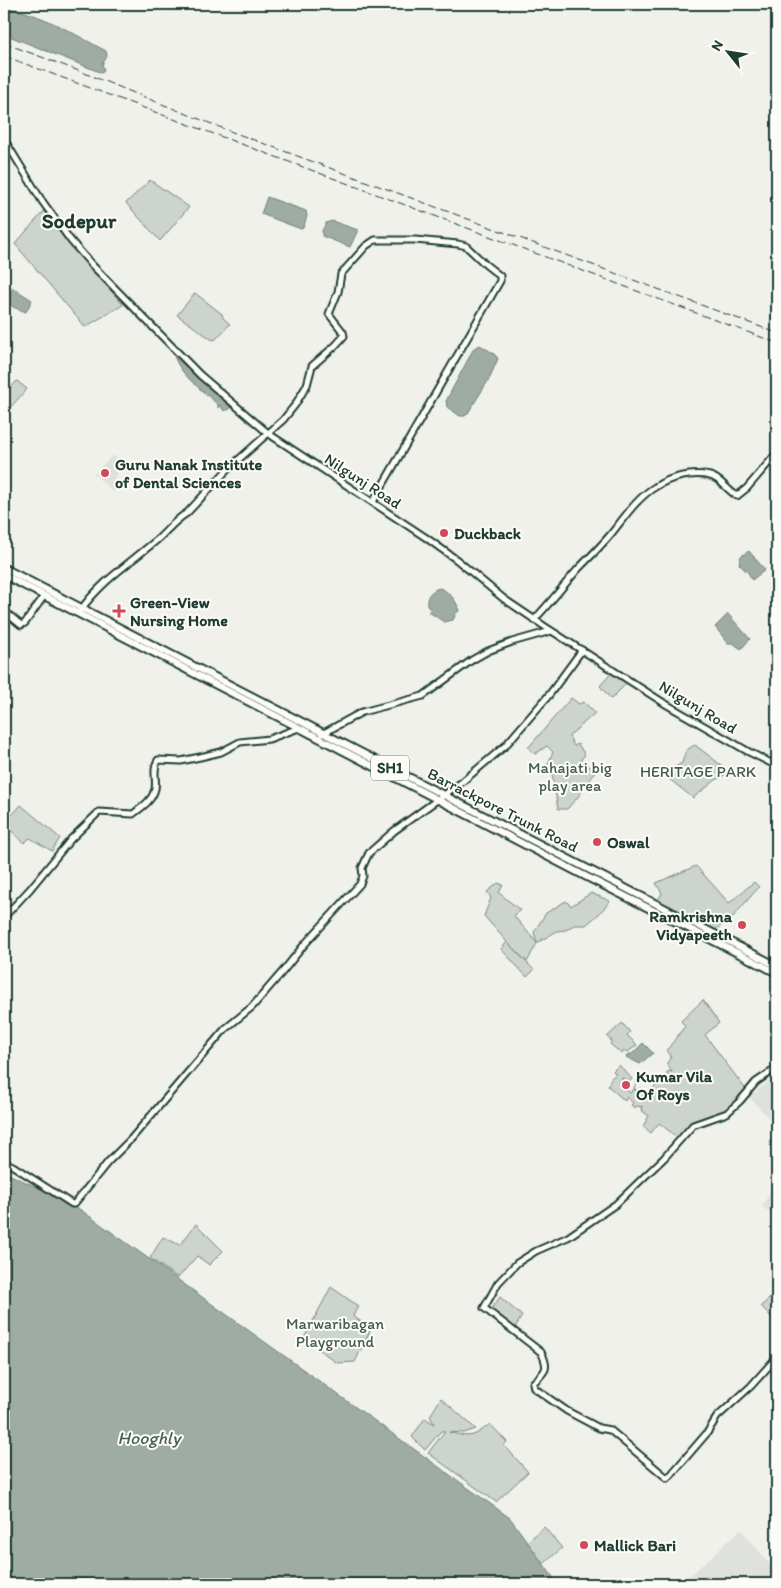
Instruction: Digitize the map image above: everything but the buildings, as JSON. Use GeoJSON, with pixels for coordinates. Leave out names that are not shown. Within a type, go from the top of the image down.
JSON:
{"type":"FeatureCollection","features":[{"type":"Feature","properties":{"kind":"main road","name":"Barrackpore Trunk Road"},"geometry":{"type":"LineString","coordinates":[[4,568],[80,611],[299,728],[321,736]]}},
{"type":"Feature","properties":{"kind":"main road","name":"Barrackpore Trunk Road"},"geometry":{"type":"LineString","coordinates":[[4,575],[44,596],[80,611],[727,944],[777,973]]}},
{"type":"Feature","properties":{"kind":"main road","name":"Barrackpore Trunk Road"},"geometry":{"type":"LineString","coordinates":[[727,944],[777,966]]}},
{"type":"Feature","properties":{"kind":"street","name":"Nilgunj Road"},"geometry":{"type":"LineString","coordinates":[[4,139],[42,201],[71,241],[92,265],[200,375],[269,434],[425,537],[534,620],[664,703],[777,766]]}},
{"type":"Feature","properties":{"kind":"street"},"geometry":{"type":"LineString","coordinates":[[80,611],[94,593],[160,537],[179,517],[193,507],[228,469],[269,434],[295,405],[307,385],[312,366],[344,336],[329,314],[338,292],[341,274],[366,246],[375,240],[415,240],[454,243],[466,246],[500,276],[500,281],[373,502]]}},
{"type":"Feature","properties":{"kind":"street"},"geometry":{"type":"LineString","coordinates":[[534,620],[579,568],[602,545],[638,501],[655,487],[676,478],[692,475],[711,476],[718,479],[729,491],[737,496],[748,488],[777,453]]}},
{"type":"Feature","properties":{"kind":"street"},"geometry":{"type":"LineString","coordinates":[[4,614],[9,615],[22,625],[25,624],[44,596]]}},
{"type":"Feature","properties":{"kind":"street"},"geometry":{"type":"LineString","coordinates":[[321,736],[362,712],[423,696],[472,660],[488,651],[551,631]]}},
{"type":"Feature","properties":{"kind":"street"},"geometry":{"type":"LineString","coordinates":[[4,1162],[74,1204],[108,1162],[131,1139],[225,1029],[252,1007],[304,945],[360,884],[363,876],[362,868],[370,853],[394,831],[462,782],[505,746],[549,695],[582,650]]}},
{"type":"Feature","properties":{"kind":"street"},"geometry":{"type":"LineString","coordinates":[[4,917],[71,839],[99,812],[133,814],[148,803],[155,789],[155,766],[158,760],[181,761],[200,757],[221,752],[240,742],[269,739],[299,728]]}},
{"type":"Feature","properties":{"kind":"street"},"geometry":{"type":"LineString","coordinates":[[777,1068],[756,1082],[727,1112],[694,1125],[664,1158],[616,1204],[568,1237],[530,1253],[517,1263],[498,1283],[484,1308],[541,1352],[546,1370],[533,1384],[534,1388],[567,1411],[599,1428],[610,1430],[667,1478],[703,1437],[717,1416],[751,1386],[777,1357]]}},
{"type":"Feature","properties":{"kind":"shaded area","name":"Guru Nanak Institute of Dental Sciences"},"geometry":{"type":"Polygon","coordinates":[[[113,455],[119,461],[113,468],[116,471],[116,478],[114,480],[119,486],[113,492],[94,474],[113,455]]]}},
{"type":"Feature","properties":{"kind":"shaded area"},"geometry":{"type":"Polygon","coordinates":[[[777,1075],[777,1127],[749,1097],[777,1075]]]}},
{"type":"Feature","properties":{"kind":"shaded area"},"geometry":{"type":"Polygon","coordinates":[[[777,1179],[777,1216],[762,1207],[777,1179]]]}},
{"type":"Feature","properties":{"kind":"shaded area"},"geometry":{"type":"Polygon","coordinates":[[[741,1529],[777,1573],[777,1584],[681,1584],[741,1529]]]}},
{"type":"Feature","properties":{"kind":"green space"},"geometry":{"type":"Polygon","coordinates":[[[150,180],[189,207],[160,241],[126,203],[150,180]]]}},
{"type":"Feature","properties":{"kind":"green space"},"geometry":{"type":"Polygon","coordinates":[[[44,211],[123,305],[85,327],[15,244],[44,211]]]}},
{"type":"Feature","properties":{"kind":"green space"},"geometry":{"type":"Polygon","coordinates":[[[195,293],[222,314],[223,318],[230,324],[215,340],[177,315],[195,293]]]}},
{"type":"Feature","properties":{"kind":"green space"},"geometry":{"type":"Polygon","coordinates":[[[17,381],[27,389],[8,410],[4,405],[4,394],[17,381]]]}},
{"type":"Feature","properties":{"kind":"green space"},"geometry":{"type":"Polygon","coordinates":[[[612,672],[627,683],[611,699],[600,686],[612,672]]]}},
{"type":"Feature","properties":{"kind":"green space","name":"Mahajati big play area"},"geometry":{"type":"Polygon","coordinates":[[[571,698],[579,704],[584,702],[595,713],[569,736],[574,746],[578,744],[585,755],[581,759],[585,767],[588,765],[595,771],[578,797],[567,809],[558,809],[552,774],[547,766],[553,752],[547,746],[535,754],[528,748],[571,698]]]}},
{"type":"Feature","properties":{"kind":"green space","name":"HERITAGE PARK"},"geometry":{"type":"Polygon","coordinates":[[[695,745],[730,772],[717,779],[693,798],[663,774],[682,763],[686,750],[695,745]]]}},
{"type":"Feature","properties":{"kind":"green space"},"geometry":{"type":"Polygon","coordinates":[[[21,805],[60,838],[52,851],[30,838],[24,843],[4,824],[21,805]]]}},
{"type":"Feature","properties":{"kind":"green space"},"geometry":{"type":"Polygon","coordinates":[[[696,866],[729,903],[754,882],[759,887],[731,919],[715,930],[657,902],[662,893],[656,883],[696,866]]]}},
{"type":"Feature","properties":{"kind":"green space"},"geometry":{"type":"Polygon","coordinates":[[[498,883],[503,885],[499,893],[520,910],[514,916],[537,943],[527,962],[508,943],[534,970],[527,977],[501,949],[507,942],[484,916],[491,898],[487,892],[498,883]]]}},
{"type":"Feature","properties":{"kind":"green space"},"geometry":{"type":"Polygon","coordinates":[[[591,893],[610,901],[599,914],[586,925],[574,925],[566,930],[557,931],[537,943],[534,932],[546,913],[566,901],[571,906],[591,893]]]}},
{"type":"Feature","properties":{"kind":"green space"},"geometry":{"type":"Polygon","coordinates":[[[703,1000],[719,1023],[705,1035],[747,1091],[725,1113],[693,1124],[678,1138],[659,1123],[651,1133],[643,1126],[649,1116],[641,1110],[642,1106],[635,1108],[627,1097],[625,1101],[608,1086],[611,1078],[616,1074],[613,1071],[619,1065],[632,1079],[629,1082],[625,1078],[621,1078],[623,1080],[620,1083],[630,1093],[634,1089],[636,1091],[641,1088],[650,1096],[649,1094],[656,1085],[655,1083],[659,1081],[662,1083],[668,1076],[666,1073],[672,1072],[667,1063],[671,1057],[667,1050],[685,1026],[681,1021],[703,1000]]]}},
{"type":"Feature","properties":{"kind":"green space"},"geometry":{"type":"Polygon","coordinates":[[[622,1023],[630,1032],[627,1035],[637,1045],[628,1052],[624,1051],[622,1054],[610,1044],[612,1041],[607,1037],[622,1023]]]}},
{"type":"Feature","properties":{"kind":"green space"},"geometry":{"type":"Polygon","coordinates":[[[196,1224],[223,1251],[209,1265],[197,1256],[178,1278],[150,1258],[163,1237],[180,1245],[196,1224]]]}},
{"type":"Feature","properties":{"kind":"green space","name":"Marwaribagan Playground"},"geometry":{"type":"Polygon","coordinates":[[[331,1287],[358,1306],[353,1316],[371,1329],[355,1362],[337,1363],[304,1338],[331,1287]]]}},
{"type":"Feature","properties":{"kind":"green space"},"geometry":{"type":"Polygon","coordinates":[[[777,1292],[777,1323],[761,1306],[777,1292]]]}},
{"type":"Feature","properties":{"kind":"green space"},"geometry":{"type":"Polygon","coordinates":[[[500,1297],[522,1316],[513,1331],[490,1311],[500,1297]]]}},
{"type":"Feature","properties":{"kind":"green space"},"geometry":{"type":"Polygon","coordinates":[[[441,1398],[476,1429],[464,1433],[449,1432],[471,1436],[490,1424],[507,1442],[504,1445],[528,1472],[496,1502],[428,1453],[445,1431],[441,1431],[425,1450],[412,1437],[425,1418],[434,1424],[430,1416],[441,1398]]]}},
{"type":"Feature","properties":{"kind":"green space"},"geometry":{"type":"Polygon","coordinates":[[[544,1527],[562,1548],[540,1567],[524,1545],[544,1527]]]}},
{"type":"Feature","properties":{"kind":"water"},"geometry":{"type":"Polygon","coordinates":[[[4,7],[44,19],[106,51],[107,56],[102,65],[104,68],[102,73],[4,34],[4,7]]]}},
{"type":"Feature","properties":{"kind":"water"},"geometry":{"type":"Polygon","coordinates":[[[267,197],[306,211],[307,216],[303,228],[301,229],[261,214],[267,197]]]}},
{"type":"Feature","properties":{"kind":"water"},"geometry":{"type":"Polygon","coordinates":[[[332,221],[358,230],[350,247],[322,236],[326,223],[332,221]]]}},
{"type":"Feature","properties":{"kind":"water"},"geometry":{"type":"Polygon","coordinates":[[[13,288],[32,300],[26,312],[13,307],[6,300],[13,288]]]}},
{"type":"Feature","properties":{"kind":"water"},"geometry":{"type":"Polygon","coordinates":[[[480,345],[498,358],[488,381],[468,413],[465,416],[460,416],[447,407],[446,401],[474,348],[480,345]]]}},
{"type":"Feature","properties":{"kind":"water"},"geometry":{"type":"Polygon","coordinates":[[[174,356],[231,407],[230,409],[224,411],[220,405],[218,408],[218,405],[187,377],[177,364],[174,356]]]}},
{"type":"Feature","properties":{"kind":"water"},"geometry":{"type":"Polygon","coordinates":[[[749,551],[765,570],[752,580],[739,564],[741,556],[749,551]]]}},
{"type":"Feature","properties":{"kind":"water"},"geometry":{"type":"Polygon","coordinates":[[[439,588],[449,594],[457,604],[459,611],[455,614],[453,620],[444,622],[429,612],[431,609],[427,606],[428,597],[431,592],[439,588]]]}},
{"type":"Feature","properties":{"kind":"water"},"geometry":{"type":"Polygon","coordinates":[[[728,614],[750,639],[741,649],[733,643],[728,643],[715,627],[728,614]]]}},
{"type":"Feature","properties":{"kind":"water"},"geometry":{"type":"Polygon","coordinates":[[[643,1043],[653,1053],[640,1064],[626,1057],[628,1054],[632,1054],[643,1043]]]}},
{"type":"Feature","properties":{"kind":"water","name":"Hooghly"},"geometry":{"type":"Polygon","coordinates":[[[4,1172],[71,1203],[510,1518],[558,1584],[4,1584],[4,1172]]]}},
{"type":"Feature","properties":{"kind":"waterway"},"geometry":{"type":"LineString","coordinates":[[636,1091],[634,1087],[637,1083]]}},
{"type":"Feature","properties":{"kind":"railway"},"geometry":{"type":"LineString","coordinates":[[4,43],[227,130],[777,333]]}},
{"type":"Feature","properties":{"kind":"railway"},"geometry":{"type":"LineString","coordinates":[[4,56],[777,343]]}},
{"type":"Feature","properties":{"kind":"place","name":"Guru Nanak Institute of Dental Sciences"},"geometry":{"type":"Point","coordinates":[105,473]}},
{"type":"Feature","properties":{"kind":"place","name":"Duckback"},"geometry":{"type":"Point","coordinates":[444,533]}},
{"type":"Feature","properties":{"kind":"place","name":"Green-View Nursing Home"},"geometry":{"type":"Point","coordinates":[119,611]}},
{"type":"Feature","properties":{"kind":"place","name":"Oswal"},"geometry":{"type":"Point","coordinates":[597,842]}},
{"type":"Feature","properties":{"kind":"place","name":"Ramkrishna Vidyapeeth"},"geometry":{"type":"Point","coordinates":[742,925]}},
{"type":"Feature","properties":{"kind":"place","name":"Kumar Vila Of Roys"},"geometry":{"type":"Point","coordinates":[626,1085]}},
{"type":"Feature","properties":{"kind":"place","name":"Mallick Bari"},"geometry":{"type":"Point","coordinates":[584,1545]}},
{"type":"Feature","properties":{"kind":"district","name":"Sodepur"},"geometry":{"type":"Point","coordinates":[79,220]}}]}
